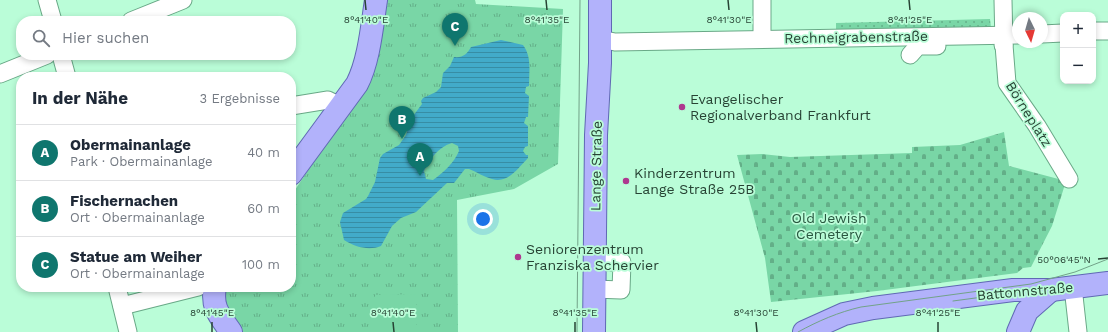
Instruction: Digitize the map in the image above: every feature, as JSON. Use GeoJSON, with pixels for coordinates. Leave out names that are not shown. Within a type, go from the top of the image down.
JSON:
{"type":"FeatureCollection","features":[{"type":"Feature","properties":{"kind":"main road"},"geometry":{"type":"LineString","coordinates":[[296,167],[357,84],[362,73],[376,0]]}},
{"type":"Feature","properties":{"kind":"main road","name":"Lange Straße"},"geometry":{"type":"LineString","coordinates":[[594,332],[596,135],[600,0]]}},
{"type":"Feature","properties":{"kind":"main road","name":"Battonnstraße"},"geometry":{"type":"LineString","coordinates":[[804,332],[830,319],[857,311],[1013,290],[1051,290],[1108,283]]}},
{"type":"Feature","properties":{"kind":"main road"},"geometry":{"type":"LineString","coordinates":[[1013,290],[1026,301],[1027,311]]}},
{"type":"Feature","properties":{"kind":"main road"},"geometry":{"type":"LineString","coordinates":[[1018,332],[1027,311],[1051,290]]}},
{"type":"Feature","properties":{"kind":"main road"},"geometry":{"type":"LineString","coordinates":[[214,292],[213,299],[216,310],[231,332]]}},
{"type":"Feature","properties":{"kind":"street"},"geometry":{"type":"LineString","coordinates":[[47,0],[51,16]]}},
{"type":"Feature","properties":{"kind":"street"},"geometry":{"type":"LineString","coordinates":[[762,0],[762,39]]}},
{"type":"Feature","properties":{"kind":"street","name":"Börneplatz"},"geometry":{"type":"LineString","coordinates":[[1003,0],[1009,38],[1006,83],[1037,126],[1069,179]]}},
{"type":"Feature","properties":{"kind":"street"},"geometry":{"type":"LineString","coordinates":[[143,16],[180,1]]}},
{"type":"Feature","properties":{"kind":"street"},"geometry":{"type":"LineString","coordinates":[[1096,31],[1108,31]]}},
{"type":"Feature","properties":{"kind":"street"},"geometry":{"type":"LineString","coordinates":[[1048,34],[1060,33]]}},
{"type":"Feature","properties":{"kind":"street","name":"Rechneigrabenstraße"},"geometry":{"type":"LineString","coordinates":[[600,39],[615,42],[762,39],[1009,38]]}},
{"type":"Feature","properties":{"kind":"street","name":"Rechneigrabenstraße"},"geometry":{"type":"LineString","coordinates":[[910,55],[918,46],[1009,38]]}},
{"type":"Feature","properties":{"kind":"street"},"geometry":{"type":"LineString","coordinates":[[0,74],[35,60]]}},
{"type":"Feature","properties":{"kind":"street"},"geometry":{"type":"LineString","coordinates":[[62,60],[66,72]]}},
{"type":"Feature","properties":{"kind":"street"},"geometry":{"type":"LineString","coordinates":[[296,105],[328,100],[340,106]]}},
{"type":"Feature","properties":{"kind":"street"},"geometry":{"type":"LineString","coordinates":[[1073,287],[1078,332]]}},
{"type":"Feature","properties":{"kind":"street"},"geometry":{"type":"LineString","coordinates":[[119,292],[128,332]]}},
{"type":"Feature","properties":{"kind":"street"},"geometry":{"type":"LineString","coordinates":[[122,306],[178,292]]}},
{"type":"Feature","properties":{"kind":"green space"},"geometry":{"type":"Polygon","coordinates":[[[382,0],[475,0],[476,4],[563,9],[558,164],[514,189],[457,200],[458,332],[240,332],[224,307],[225,292],[296,292],[296,188],[364,86],[382,0]]]}},
{"type":"Feature","properties":{"kind":"green space"},"geometry":{"type":"Polygon","coordinates":[[[990,19],[991,28],[836,31],[836,23],[990,19]]]}},
{"type":"Feature","properties":{"kind":"green space","name":"Old Jewish Cemetery"},"geometry":{"type":"Polygon","coordinates":[[[1004,132],[1009,166],[1066,181],[1052,226],[1031,267],[1023,268],[1017,273],[877,291],[771,302],[765,258],[737,155],[762,154],[790,157],[912,153],[912,147],[960,145],[1004,132]]]}},
{"type":"Feature","properties":{"kind":"green space"},"geometry":{"type":"Polygon","coordinates":[[[416,294],[416,332],[383,332],[383,319],[375,319],[375,295],[416,294]]]}},
{"type":"Feature","properties":{"kind":"water"},"geometry":{"type":"Polygon","coordinates":[[[501,40],[523,45],[526,50],[529,59],[529,86],[526,87],[525,93],[529,96],[528,117],[526,117],[524,123],[528,126],[528,146],[525,147],[523,151],[526,155],[528,155],[528,158],[508,177],[498,180],[486,177],[469,169],[465,169],[454,183],[447,183],[416,212],[401,218],[392,226],[381,246],[362,248],[344,240],[340,222],[343,213],[366,199],[375,182],[380,158],[383,154],[399,145],[406,135],[410,120],[422,104],[421,101],[423,98],[436,92],[441,87],[443,73],[450,66],[454,57],[464,55],[471,47],[501,40]],[[452,143],[443,147],[435,154],[424,171],[426,179],[433,180],[448,167],[459,151],[458,146],[452,143]]]}},
{"type":"Feature","properties":{"kind":"tram line"},"geometry":{"type":"LineString","coordinates":[[577,332],[580,0]]}},
{"type":"Feature","properties":{"kind":"tram line"},"geometry":{"type":"LineString","coordinates":[[798,332],[829,317],[861,307],[1031,284],[1075,272],[1108,259]]}},
{"type":"Feature","properties":{"kind":"tram line"},"geometry":{"type":"LineString","coordinates":[[953,301],[1020,292]]}},
{"type":"Feature","properties":{"kind":"place","name":"Statue am Weiher"},"geometry":{"type":"Point","coordinates":[455,46]}},
{"type":"Feature","properties":{"kind":"place","name":"Evangelischer Regionalverband Frankfurt"},"geometry":{"type":"Point","coordinates":[682,107]}},
{"type":"Feature","properties":{"kind":"place","name":"Fischernachen"},"geometry":{"type":"Point","coordinates":[402,139]}},
{"type":"Feature","properties":{"kind":"place","name":"Obermainanlage"},"geometry":{"type":"Point","coordinates":[420,176]}},
{"type":"Feature","properties":{"kind":"place","name":"Kinderzentrum Lange Straße 25B"},"geometry":{"type":"Point","coordinates":[626,181]}},
{"type":"Feature","properties":{"kind":"place","name":"Seniorenzentrum Franziska Schervier"},"geometry":{"type":"Point","coordinates":[518,257]}}]}
